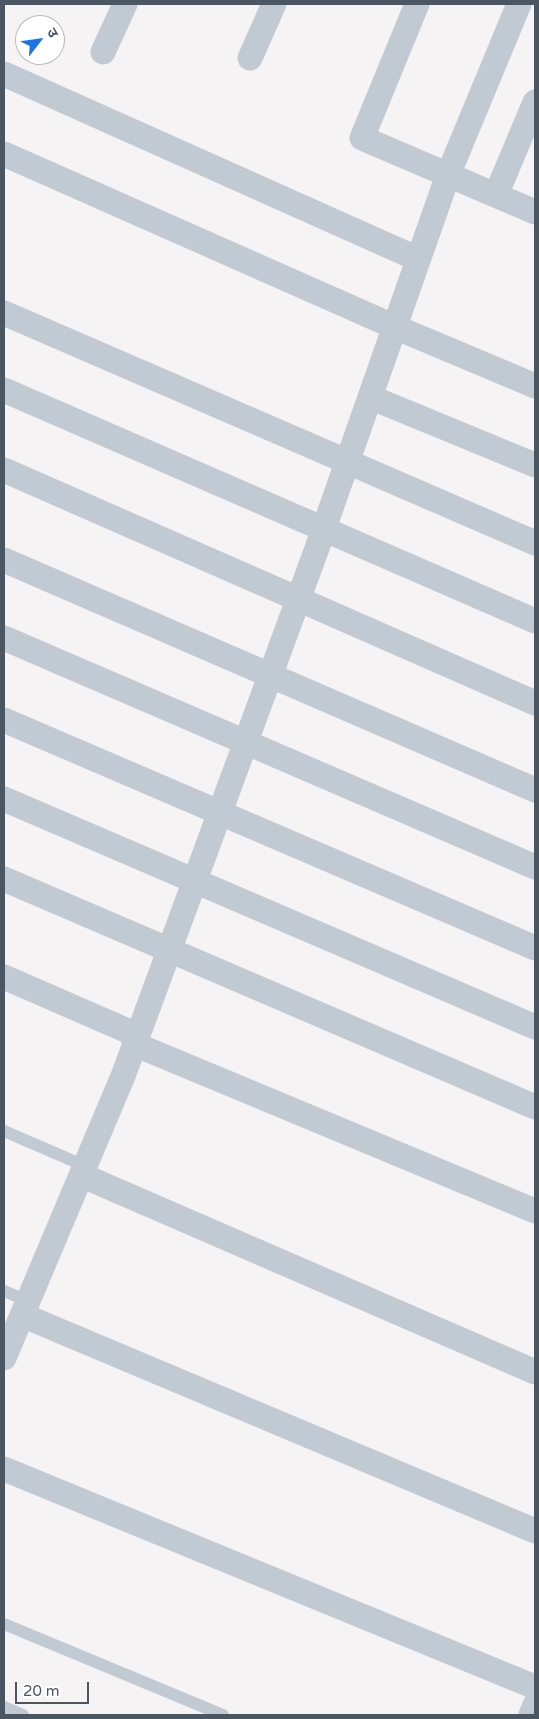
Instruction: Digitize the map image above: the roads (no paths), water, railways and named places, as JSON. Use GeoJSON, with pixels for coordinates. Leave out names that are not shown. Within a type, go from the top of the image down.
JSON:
{"type":"FeatureCollection","features":[{"type":"Feature","properties":{"kind":"street"},"geometry":{"type":"LineString","coordinates":[[103,52],[126,4]]}},
{"type":"Feature","properties":{"kind":"street"},"geometry":{"type":"LineString","coordinates":[[250,58],[274,4]]}},
{"type":"Feature","properties":{"kind":"street"},"geometry":{"type":"LineString","coordinates":[[417,4],[362,138],[535,212]]}},
{"type":"Feature","properties":{"kind":"street"},"geometry":{"type":"LineString","coordinates":[[4,1358],[136,1039],[323,531],[448,174],[519,4]]}},
{"type":"Feature","properties":{"kind":"street"},"geometry":{"type":"LineString","coordinates":[[4,74],[418,260]]}},
{"type":"Feature","properties":{"kind":"street"},"geometry":{"type":"LineString","coordinates":[[496,195],[535,102]]}},
{"type":"Feature","properties":{"kind":"street"},"geometry":{"type":"LineString","coordinates":[[4,154],[395,327],[535,386]]}},
{"type":"Feature","properties":{"kind":"street"},"geometry":{"type":"LineString","coordinates":[[4,313],[535,542]]}},
{"type":"Feature","properties":{"kind":"street"},"geometry":{"type":"LineString","coordinates":[[4,390],[323,531],[535,621]]}},
{"type":"Feature","properties":{"kind":"street"},"geometry":{"type":"LineString","coordinates":[[370,398],[535,465]]}},
{"type":"Feature","properties":{"kind":"street"},"geometry":{"type":"LineString","coordinates":[[4,470],[535,703]]}},
{"type":"Feature","properties":{"kind":"street"},"geometry":{"type":"LineString","coordinates":[[4,560],[535,790]]}},
{"type":"Feature","properties":{"kind":"street"},"geometry":{"type":"LineString","coordinates":[[4,638],[535,868]]}},
{"type":"Feature","properties":{"kind":"street"},"geometry":{"type":"LineString","coordinates":[[4,720],[219,814],[535,948]]}},
{"type":"Feature","properties":{"kind":"street"},"geometry":{"type":"LineString","coordinates":[[4,799],[535,1027]]}},
{"type":"Feature","properties":{"kind":"street"},"geometry":{"type":"LineString","coordinates":[[4,879],[535,1107]]}},
{"type":"Feature","properties":{"kind":"street"},"geometry":{"type":"LineString","coordinates":[[4,977],[136,1039],[535,1211]]}},
{"type":"Feature","properties":{"kind":"street"},"geometry":{"type":"LineString","coordinates":[[83,1170],[535,1372]]}},
{"type":"Feature","properties":{"kind":"street"},"geometry":{"type":"LineString","coordinates":[[25,1308],[535,1530]]}},
{"type":"Feature","properties":{"kind":"street"},"geometry":{"type":"LineString","coordinates":[[4,1469],[535,1687]]}},
{"type":"Feature","properties":{"kind":"street"},"geometry":{"type":"LineString","coordinates":[[531,1715],[535,1706]]}},
{"type":"Feature","properties":{"kind":"lane"},"geometry":{"type":"LineString","coordinates":[[4,1131],[83,1170]]}},
{"type":"Feature","properties":{"kind":"lane"},"geometry":{"type":"LineString","coordinates":[[4,1291],[25,1308]]}},
{"type":"Feature","properties":{"kind":"lane"},"geometry":{"type":"LineString","coordinates":[[4,1624],[223,1715]]}},
{"type":"Feature","properties":{"kind":"lane"},"geometry":{"type":"LineString","coordinates":[[4,1707],[23,1715]]}}]}
